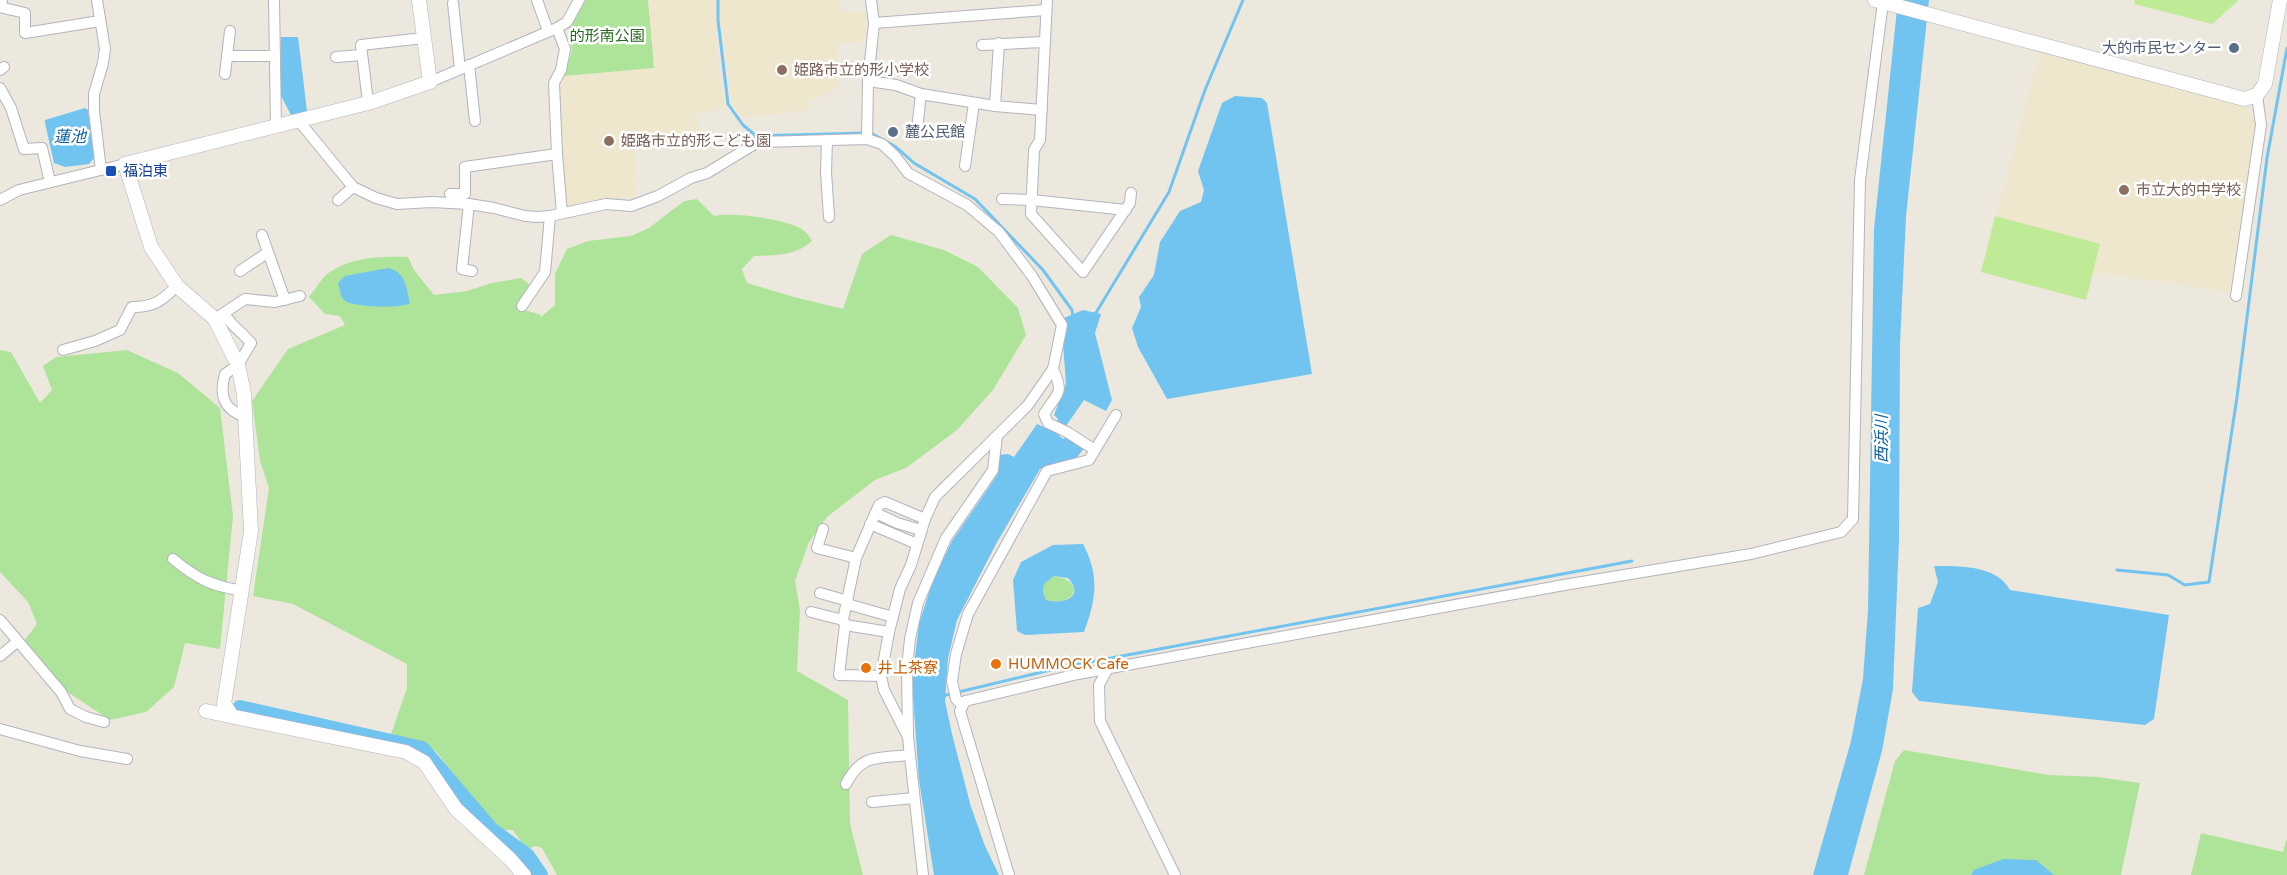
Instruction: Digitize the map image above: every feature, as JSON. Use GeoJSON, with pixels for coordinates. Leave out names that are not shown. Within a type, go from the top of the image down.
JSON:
{"type":"FeatureCollection","features":[{"type":"Feature","properties":{"kind":"street"},"geometry":{"type":"LineString","coordinates":[[2,0],[0,7],[26,13],[25,33],[100,21]]}},
{"type":"Feature","properties":{"kind":"street"},"geometry":{"type":"LineString","coordinates":[[97,0],[105,49],[94,94],[101,170]]}},
{"type":"Feature","properties":{"kind":"street"},"geometry":{"type":"LineString","coordinates":[[274,0],[276,126]]}},
{"type":"Feature","properties":{"kind":"street"},"geometry":{"type":"LineString","coordinates":[[419,0],[430,82]]}},
{"type":"Feature","properties":{"kind":"street"},"geometry":{"type":"LineString","coordinates":[[537,0],[565,49],[561,70],[554,83],[556,154],[562,213]]}},
{"type":"Feature","properties":{"kind":"street"},"geometry":{"type":"LineString","coordinates":[[0,200],[19,190],[368,102],[430,82],[567,22],[579,0]]}},
{"type":"Feature","properties":{"kind":"street"},"geometry":{"type":"LineString","coordinates":[[867,138],[868,81],[874,23],[871,0]]}},
{"type":"Feature","properties":{"kind":"street"},"geometry":{"type":"LineString","coordinates":[[1009,875],[960,711],[965,701],[1108,668],[1564,585],[1751,554],[1841,532],[1852,519],[1860,180],[1882,2],[2244,99],[2257,95],[2265,84],[2280,0]]}},
{"type":"Feature","properties":{"kind":"street"},"geometry":{"type":"LineString","coordinates":[[453,3],[475,121]]}},
{"type":"Feature","properties":{"kind":"street"},"geometry":{"type":"LineString","coordinates":[[874,23],[1046,5],[1040,140],[1034,150],[1031,214],[1083,272],[1130,203],[1131,193]]}},
{"type":"Feature","properties":{"kind":"street"},"geometry":{"type":"LineString","coordinates":[[225,74],[230,31]]}},
{"type":"Feature","properties":{"kind":"street"},"geometry":{"type":"LineString","coordinates":[[368,102],[361,45],[424,38]]}},
{"type":"Feature","properties":{"kind":"street"},"geometry":{"type":"LineString","coordinates":[[982,45],[1044,42]]}},
{"type":"Feature","properties":{"kind":"street"},"geometry":{"type":"LineString","coordinates":[[995,106],[999,43]]}},
{"type":"Feature","properties":{"kind":"street"},"geometry":{"type":"LineString","coordinates":[[336,57],[362,55]]}},
{"type":"Feature","properties":{"kind":"street"},"geometry":{"type":"LineString","coordinates":[[227,56],[275,56]]}},
{"type":"Feature","properties":{"kind":"street"},"geometry":{"type":"LineString","coordinates":[[868,81],[896,85],[921,94],[974,103],[1042,110]]}},
{"type":"Feature","properties":{"kind":"street"},"geometry":{"type":"LineString","coordinates":[[0,87],[5,110],[24,149],[42,148],[50,182]]}},
{"type":"Feature","properties":{"kind":"street"},"geometry":{"type":"LineString","coordinates":[[917,130],[921,94]]}},
{"type":"Feature","properties":{"kind":"street"},"geometry":{"type":"LineString","coordinates":[[2236,296],[2261,125],[2257,95]]}},
{"type":"Feature","properties":{"kind":"street"},"geometry":{"type":"LineString","coordinates":[[965,166],[974,103]]}},
{"type":"Feature","properties":{"kind":"street"},"geometry":{"type":"LineString","coordinates":[[298,120],[353,187],[376,198],[397,204],[432,202],[469,204],[525,216],[550,216],[606,204],[631,206],[707,173],[758,142],[867,138],[882,144],[896,156],[908,173],[967,206],[999,232],[1032,276],[1062,325],[1053,369],[1028,405],[935,497],[925,519],[911,565],[900,589],[888,634],[881,676],[884,690],[908,737]]}},
{"type":"Feature","properties":{"kind":"street"},"geometry":{"type":"LineString","coordinates":[[827,140],[826,172],[829,217]]}},
{"type":"Feature","properties":{"kind":"street"},"geometry":{"type":"LineString","coordinates":[[450,194],[465,194],[465,167],[556,154]]}},
{"type":"Feature","properties":{"kind":"street"},"geometry":{"type":"LineString","coordinates":[[125,164],[151,248],[177,286],[241,331],[251,343],[238,365],[225,374],[221,388],[226,405],[236,414],[245,417]]}},
{"type":"Feature","properties":{"kind":"street"},"geometry":{"type":"LineString","coordinates":[[338,200],[353,187]]}},
{"type":"Feature","properties":{"kind":"street"},"geometry":{"type":"LineString","coordinates":[[1002,199],[1125,210]]}},
{"type":"Feature","properties":{"kind":"street"},"geometry":{"type":"LineString","coordinates":[[469,204],[462,269],[472,271]]}},
{"type":"Feature","properties":{"kind":"street"},"geometry":{"type":"LineString","coordinates":[[522,306],[545,272],[550,216]]}},
{"type":"Feature","properties":{"kind":"street"},"geometry":{"type":"LineString","coordinates":[[262,235],[285,300]]}},
{"type":"Feature","properties":{"kind":"street"},"geometry":{"type":"LineString","coordinates":[[240,271],[267,253]]}},
{"type":"Feature","properties":{"kind":"street"},"geometry":{"type":"LineString","coordinates":[[63,350],[95,341],[120,330],[132,307],[148,307],[161,301],[177,286]]}},
{"type":"Feature","properties":{"kind":"street"},"geometry":{"type":"LineString","coordinates":[[220,316],[245,299],[274,302],[300,296]]}},
{"type":"Feature","properties":{"kind":"street"},"geometry":{"type":"LineString","coordinates":[[220,316],[238,365],[244,394],[251,531],[224,704],[232,716]]}},
{"type":"Feature","properties":{"kind":"street"},"geometry":{"type":"LineString","coordinates":[[1053,369],[1060,383],[1059,392],[1044,414],[1048,423],[1095,450]]}},
{"type":"Feature","properties":{"kind":"street"},"geometry":{"type":"LineString","coordinates":[[962,705],[956,699],[952,681],[956,654],[968,614],[1047,471],[1089,460],[1116,415]]}},
{"type":"Feature","properties":{"kind":"street"},"geometry":{"type":"LineString","coordinates":[[920,874],[908,755],[907,668],[910,639],[918,603],[946,538],[993,470],[997,436]]}},
{"type":"Feature","properties":{"kind":"street"},"geometry":{"type":"LineString","coordinates":[[881,676],[839,675],[847,602],[856,558],[879,505],[885,502],[925,519]]}},
{"type":"Feature","properties":{"kind":"street"},"geometry":{"type":"LineString","coordinates":[[876,513],[897,523],[921,530]]}},
{"type":"Feature","properties":{"kind":"street"},"geometry":{"type":"LineString","coordinates":[[870,524],[917,544]]}},
{"type":"Feature","properties":{"kind":"street"},"geometry":{"type":"LineString","coordinates":[[823,529],[818,548],[856,558]]}},
{"type":"Feature","properties":{"kind":"street"},"geometry":{"type":"LineString","coordinates":[[173,559],[192,575],[217,587],[243,591]]}},
{"type":"Feature","properties":{"kind":"street"},"geometry":{"type":"LineString","coordinates":[[911,565],[931,573]]}},
{"type":"Feature","properties":{"kind":"street"},"geometry":{"type":"LineString","coordinates":[[820,593],[893,616]]}},
{"type":"Feature","properties":{"kind":"street"},"geometry":{"type":"LineString","coordinates":[[811,612],[844,623],[910,639]]}},
{"type":"Feature","properties":{"kind":"street"},"geometry":{"type":"LineString","coordinates":[[0,620],[61,692],[70,709],[104,722]]}},
{"type":"Feature","properties":{"kind":"street"},"geometry":{"type":"LineString","coordinates":[[0,656],[17,642]]}},
{"type":"Feature","properties":{"kind":"street"},"geometry":{"type":"LineString","coordinates":[[1108,668],[1099,685],[1100,721],[1175,875]]}},
{"type":"Feature","properties":{"kind":"street"},"geometry":{"type":"LineString","coordinates":[[206,711],[406,752],[424,762],[456,809],[524,875]]}},
{"type":"Feature","properties":{"kind":"street"},"geometry":{"type":"LineString","coordinates":[[0,729],[80,751],[128,759]]}},
{"type":"Feature","properties":{"kind":"street"},"geometry":{"type":"LineString","coordinates":[[846,784],[860,763],[908,755]]}},
{"type":"Feature","properties":{"kind":"street"},"geometry":{"type":"LineString","coordinates":[[872,802],[914,798]]}},
{"type":"Feature","properties":{"kind":"shaded area","name":"姫路市立的形小学校"},"geometry":{"type":"Polygon","coordinates":[[[648,0],[839,0],[840,11],[866,12],[866,41],[837,45],[838,89],[809,101],[808,110],[743,118],[732,104],[723,32],[715,32],[726,107],[696,115],[703,139],[634,147],[636,198],[606,198],[564,206],[559,112],[560,90],[564,76],[654,68],[648,0]]]}},
{"type":"Feature","properties":{"kind":"shaded area","name":"市立大的中学校"},"geometry":{"type":"Polygon","coordinates":[[[2040,52],[2247,108],[2255,122],[2230,292],[2094,272],[2086,300],[1981,272],[2040,52]]]}},
{"type":"Feature","properties":{"kind":"green space","name":"的形南公園"},"geometry":{"type":"Polygon","coordinates":[[[586,0],[648,0],[654,68],[564,76],[572,51],[568,30],[586,0]]]}},
{"type":"Feature","properties":{"kind":"green space"},"geometry":{"type":"Polygon","coordinates":[[[2135,0],[2239,0],[2212,24],[2134,4],[2135,0]]]}},
{"type":"Feature","properties":{"kind":"green space"},"geometry":{"type":"Polygon","coordinates":[[[697,199],[714,216],[746,216],[773,220],[796,226],[807,233],[811,239],[812,241],[799,250],[777,255],[754,256],[742,269],[747,283],[843,309],[862,254],[891,235],[944,250],[978,267],[1018,308],[1026,335],[993,390],[957,430],[906,468],[875,480],[827,517],[809,542],[795,581],[800,610],[797,671],[848,700],[850,824],[863,875],[557,875],[542,848],[536,846],[526,849],[513,830],[502,830],[492,824],[464,790],[460,790],[451,778],[452,773],[435,751],[420,743],[390,737],[407,688],[407,664],[293,604],[253,596],[269,488],[260,461],[252,401],[288,349],[345,325],[340,316],[325,314],[309,297],[323,278],[341,266],[363,259],[408,257],[414,270],[434,295],[467,291],[492,283],[521,278],[529,284],[519,308],[541,315],[541,317],[555,305],[555,274],[567,249],[588,241],[631,236],[649,228],[684,201],[697,199]]]}},
{"type":"Feature","properties":{"kind":"green space"},"geometry":{"type":"Polygon","coordinates":[[[1995,216],[2100,244],[2086,300],[1981,272],[1995,216]]]}},
{"type":"Feature","properties":{"kind":"green space"},"geometry":{"type":"Polygon","coordinates":[[[0,350],[11,352],[40,403],[52,390],[43,366],[56,357],[127,350],[178,373],[220,408],[233,516],[220,649],[185,643],[174,687],[146,712],[110,720],[66,691],[24,641],[37,624],[28,602],[0,572],[0,350]]]}},
{"type":"Feature","properties":{"kind":"green space"},"geometry":{"type":"Polygon","coordinates":[[[1054,576],[1071,583],[1074,588],[1070,597],[1056,601],[1046,600],[1043,592],[1044,584],[1054,576]]]}},
{"type":"Feature","properties":{"kind":"green space"},"geometry":{"type":"Polygon","coordinates":[[[1904,750],[2049,775],[2098,777],[2140,783],[2121,875],[1864,875],[1895,761],[1904,750]]]}},
{"type":"Feature","properties":{"kind":"green space"},"geometry":{"type":"Polygon","coordinates":[[[2201,833],[2283,852],[2287,838],[2287,875],[2191,875],[2201,833]]]}},
{"type":"Feature","properties":{"kind":"water","name":"西浜川"},"geometry":{"type":"Polygon","coordinates":[[[1898,0],[1929,0],[1906,216],[1900,345],[1899,540],[1893,689],[1882,751],[1848,875],[1813,875],[1851,741],[1863,679],[1868,610],[1874,229],[1898,0]]]}},
{"type":"Feature","properties":{"kind":"water"},"geometry":{"type":"Polygon","coordinates":[[[281,37],[298,37],[307,111],[291,115],[280,94],[281,37]]]}},
{"type":"Feature","properties":{"kind":"water"},"geometry":{"type":"Polygon","coordinates":[[[1235,96],[1262,98],[1267,103],[1312,374],[1167,399],[1138,347],[1132,328],[1141,307],[1139,297],[1154,275],[1160,242],[1180,211],[1201,202],[1204,190],[1198,171],[1222,103],[1235,96]]]}},
{"type":"Feature","properties":{"kind":"water","name":"蓮池"},"geometry":{"type":"Polygon","coordinates":[[[85,108],[88,110],[94,158],[89,164],[65,167],[54,163],[45,120],[85,108]]]}},
{"type":"Feature","properties":{"kind":"water"},"geometry":{"type":"Polygon","coordinates":[[[388,268],[402,277],[410,303],[398,306],[357,305],[343,299],[338,283],[345,276],[388,268]]]}},
{"type":"Feature","properties":{"kind":"water"},"geometry":{"type":"Polygon","coordinates":[[[1083,310],[1101,314],[1095,333],[1112,400],[1106,411],[1084,400],[1059,436],[1064,439],[1067,435],[1085,447],[1074,461],[1040,469],[996,544],[957,620],[948,658],[945,701],[952,734],[971,807],[985,846],[999,875],[934,875],[919,780],[912,682],[919,624],[932,583],[952,541],[998,474],[1000,455],[1008,454],[1014,457],[1037,424],[1052,431],[1058,419],[1054,415],[1066,384],[1064,318],[1083,310]]]}},
{"type":"Feature","properties":{"kind":"water"},"geometry":{"type":"Polygon","coordinates":[[[1083,544],[1094,577],[1093,599],[1088,620],[1084,632],[1025,635],[1017,631],[1013,580],[1021,562],[1053,545],[1083,544]],[[1054,576],[1044,584],[1043,592],[1046,600],[1065,600],[1073,595],[1073,585],[1068,578],[1054,576]]]}},
{"type":"Feature","properties":{"kind":"water"},"geometry":{"type":"Polygon","coordinates":[[[1934,566],[1966,567],[1987,571],[2004,582],[2010,590],[2169,615],[2154,719],[2145,725],[1919,701],[1912,692],[1918,608],[1930,604],[1938,582],[1934,566]]]}},
{"type":"Feature","properties":{"kind":"water"},"geometry":{"type":"Polygon","coordinates":[[[2003,859],[2036,860],[2054,875],[1971,875],[1974,870],[2003,859]]]}},
{"type":"Feature","properties":{"kind":"waterway"},"geometry":{"type":"LineString","coordinates":[[718,0],[718,20],[728,104],[743,125],[756,136],[865,133]]}},
{"type":"Feature","properties":{"kind":"waterway"},"geometry":{"type":"LineString","coordinates":[[1094,316],[1169,192],[1205,90],[1243,0]]}},
{"type":"Feature","properties":{"kind":"waterway"},"geometry":{"type":"LineString","coordinates":[[2117,570],[2168,575],[2185,585],[2209,582],[2237,397],[2267,158],[2287,48]]}},
{"type":"Feature","properties":{"kind":"waterway"},"geometry":{"type":"LineString","coordinates":[[871,133],[896,147],[914,163],[975,199],[1043,270],[1072,310],[1073,317]]}},
{"type":"Feature","properties":{"kind":"waterway"},"geometry":{"type":"LineString","coordinates":[[942,696],[1063,667],[1632,561]]}},
{"type":"Feature","properties":{"kind":"waterway"},"geometry":{"type":"LineString","coordinates":[[240,708],[422,749],[491,830],[527,856],[540,875]]}},
{"type":"Feature","properties":{"kind":"place","name":"大的市民センター"},"geometry":{"type":"Point","coordinates":[2234,48]}},
{"type":"Feature","properties":{"kind":"place","name":"姫路市立的形小学校"},"geometry":{"type":"Point","coordinates":[782,70]}},
{"type":"Feature","properties":{"kind":"place","name":"麓公民館"},"geometry":{"type":"Point","coordinates":[893,132]}},
{"type":"Feature","properties":{"kind":"place","name":"姫路市立的形こども園"},"geometry":{"type":"Point","coordinates":[609,141]}},
{"type":"Feature","properties":{"kind":"place","name":"福泊東"},"geometry":{"type":"Point","coordinates":[111,171]}},
{"type":"Feature","properties":{"kind":"place","name":"市立大的中学校"},"geometry":{"type":"Point","coordinates":[2124,190]}},
{"type":"Feature","properties":{"kind":"place","name":"HUMMOCK Cafe"},"geometry":{"type":"Point","coordinates":[996,664]}},
{"type":"Feature","properties":{"kind":"place","name":"井上茶寮"},"geometry":{"type":"Point","coordinates":[866,668]}}]}
